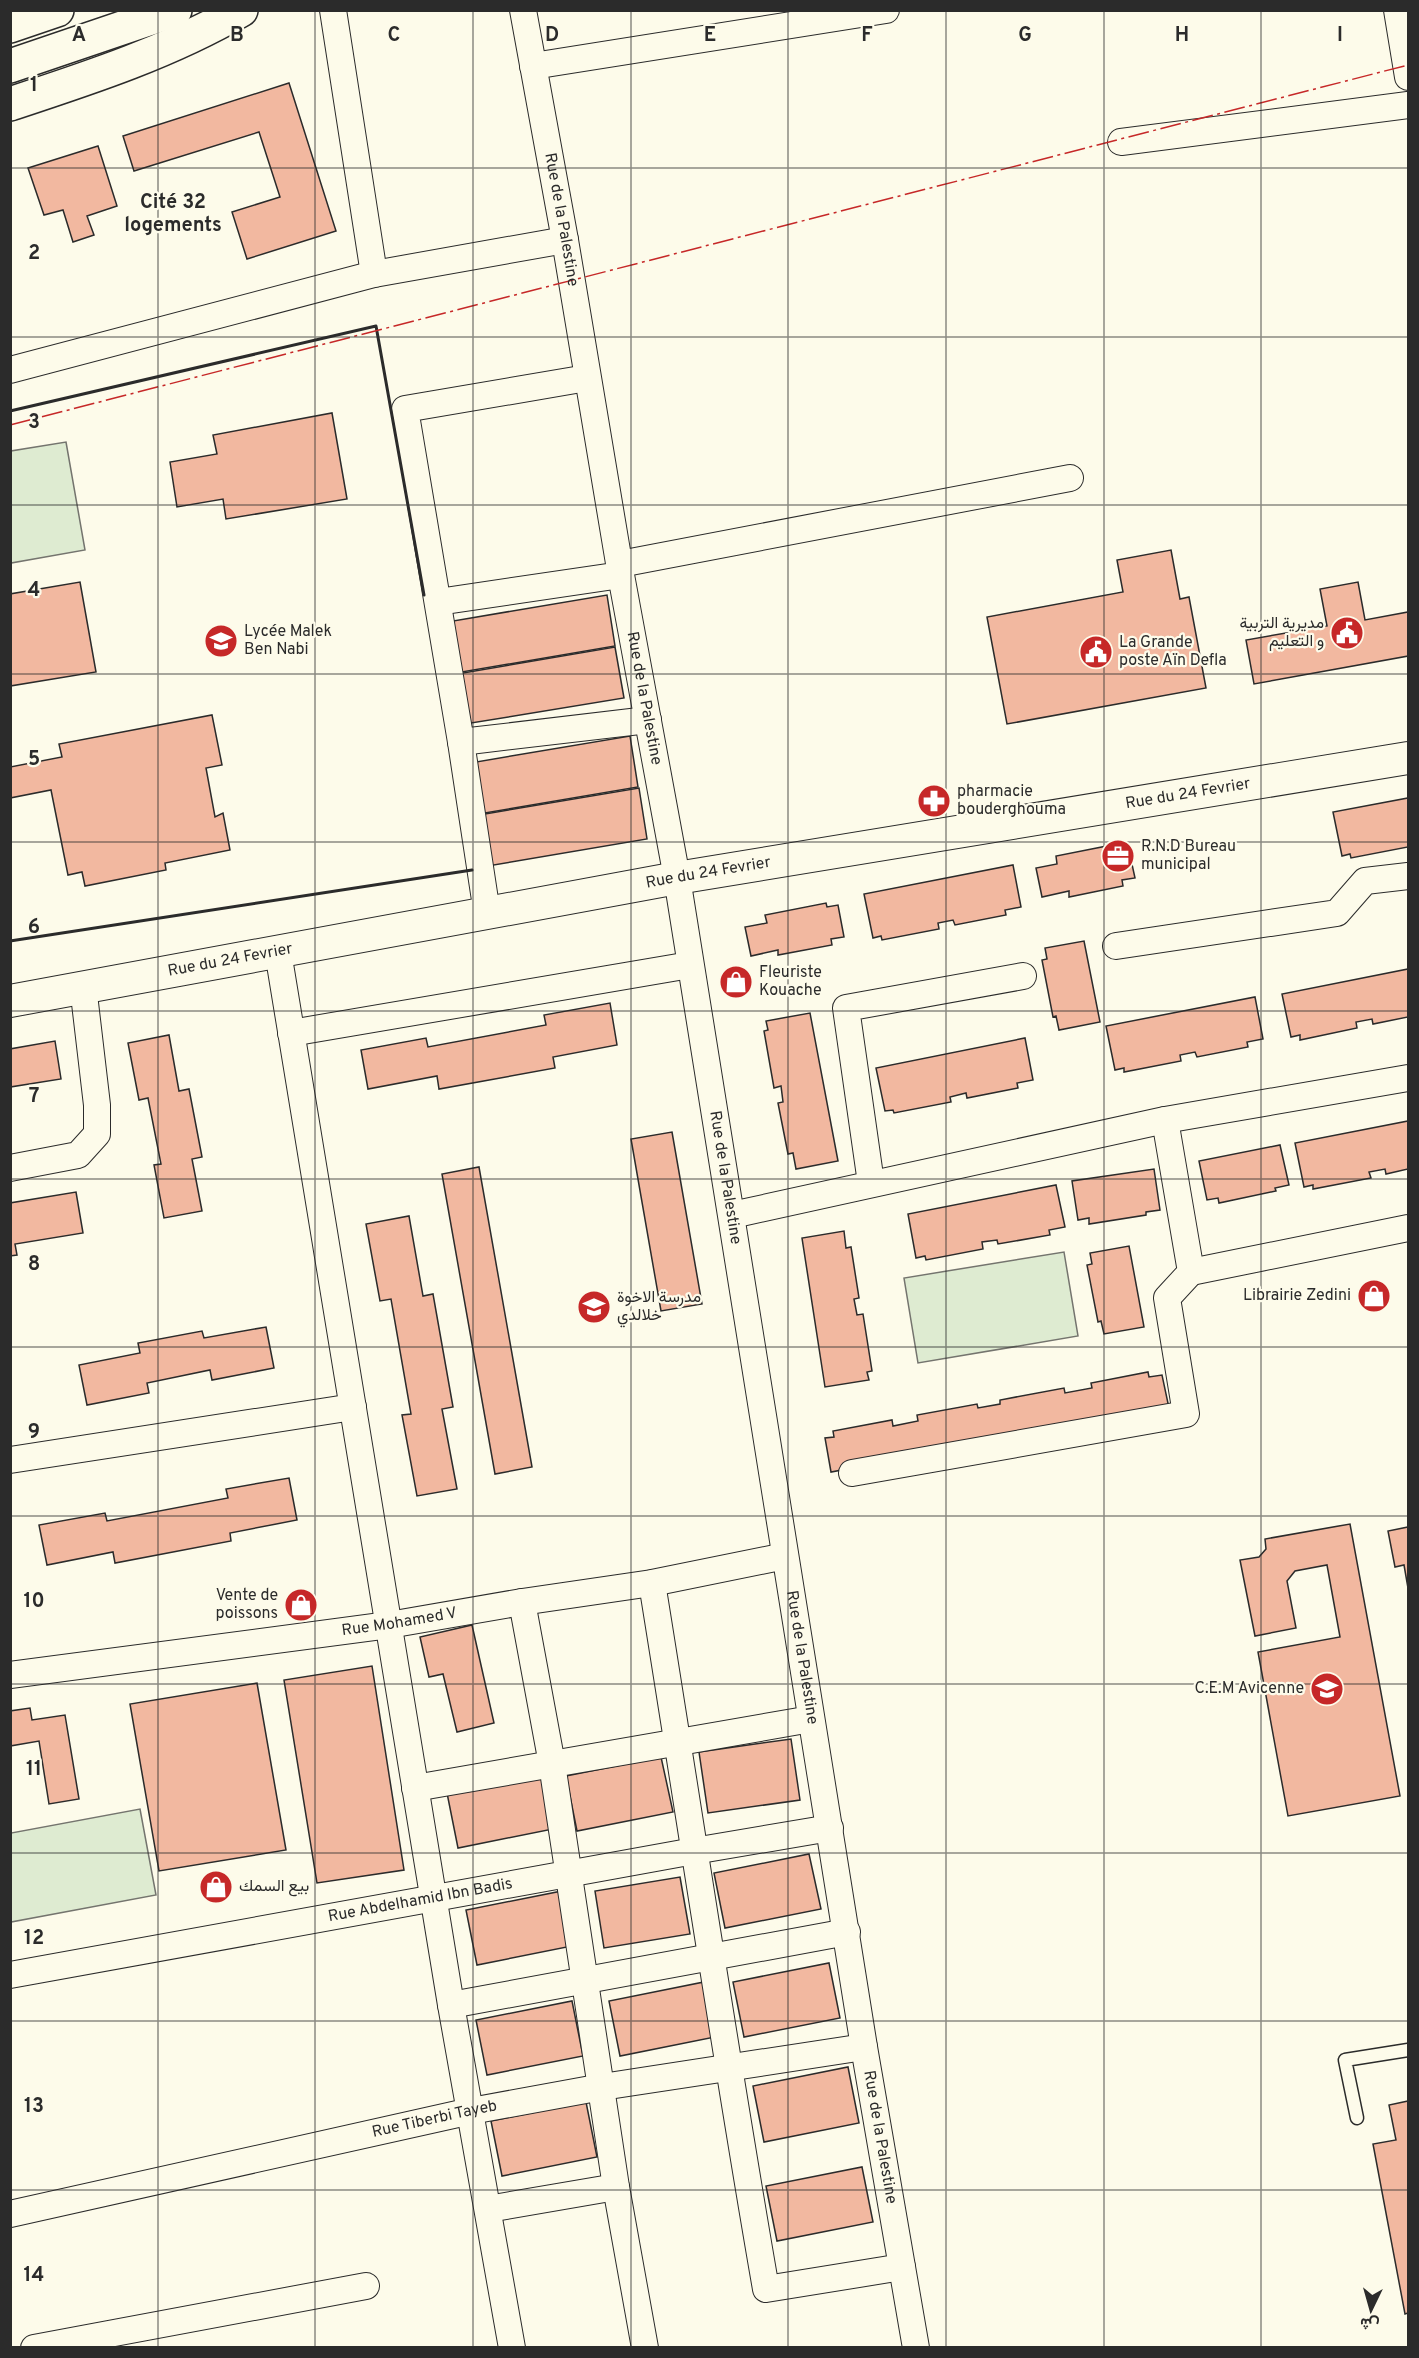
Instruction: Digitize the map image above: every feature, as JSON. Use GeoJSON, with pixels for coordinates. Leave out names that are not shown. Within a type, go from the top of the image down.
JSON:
{"type":"FeatureCollection","features":[{"type":"Feature","properties":{"kind":"main road"},"geometry":{"type":"LineString","coordinates":[[10,26],[57,10]]}},
{"type":"Feature","properties":{"kind":"main road"},"geometry":{"type":"LineString","coordinates":[[10,66],[175,10]]}},
{"type":"Feature","properties":{"kind":"main road"},"geometry":{"type":"LineString","coordinates":[[10,104],[62,87],[168,46],[241,10]]}},
{"type":"Feature","properties":{"kind":"street"},"geometry":{"type":"LineString","coordinates":[[333,10],[374,273]]}},
{"type":"Feature","properties":{"kind":"street","name":"Rue de la Palestine"},"geometry":{"type":"LineString","coordinates":[[523,10],[565,240],[620,569],[677,878],[864,2047],[916,2348]]}},
{"type":"Feature","properties":{"kind":"street"},"geometry":{"type":"LineString","coordinates":[[533,66],[886,10]]}},
{"type":"Feature","properties":{"kind":"street"},"geometry":{"type":"LineString","coordinates":[[1397,10],[1408,76]]}},
{"type":"Feature","properties":{"kind":"street"},"geometry":{"type":"LineString","coordinates":[[1121,141],[1408,105]]}},
{"type":"Feature","properties":{"kind":"street"},"geometry":{"type":"LineString","coordinates":[[10,370],[374,273],[565,240]]}},
{"type":"Feature","properties":{"kind":"street"},"geometry":{"type":"LineString","coordinates":[[487,913],[405,409],[587,378]]}},
{"type":"Feature","properties":{"kind":"street"},"geometry":{"type":"LineString","coordinates":[[438,602],[620,569],[1071,478]]}},
{"type":"Feature","properties":{"kind":"street"},"geometry":{"type":"LineString","coordinates":[[461,742],[648,720]]}},
{"type":"Feature","properties":{"kind":"street","name":"Rue du 24 Fevrier"},"geometry":{"type":"LineString","coordinates":[[10,1001],[677,878],[1408,758]]}},
{"type":"Feature","properties":{"kind":"street"},"geometry":{"type":"LineString","coordinates":[[1116,946],[1337,913],[1365,881],[1408,876]]}},
{"type":"Feature","properties":{"kind":"street"},"geometry":{"type":"LineString","coordinates":[[278,952],[414,1788],[512,2348]]}},
{"type":"Feature","properties":{"kind":"street"},"geometry":{"type":"LineString","coordinates":[[291,1033],[690,965]]}},
{"type":"Feature","properties":{"kind":"street"},"geometry":{"type":"LineString","coordinates":[[871,1183],[846,1008],[1023,976]]}},
{"type":"Feature","properties":{"kind":"street"},"geometry":{"type":"LineString","coordinates":[[10,1168],[78,1155],[97,1134],[97,1105],[83,986]]}},
{"type":"Feature","properties":{"kind":"street"},"geometry":{"type":"LineString","coordinates":[[732,1215],[1165,1120],[1408,1078]]}},
{"type":"Feature","properties":{"kind":"street"},"geometry":{"type":"LineString","coordinates":[[1165,1120],[1191,1272]]}},
{"type":"Feature","properties":{"kind":"street"},"geometry":{"type":"LineString","coordinates":[[852,1473],[1186,1414],[1167,1298],[1191,1272],[1408,1228]]}},
{"type":"Feature","properties":{"kind":"street"},"geometry":{"type":"LineString","coordinates":[[10,1460],[353,1407]]}},
{"type":"Feature","properties":{"kind":"street","name":"Rue Mohamed V"},"geometry":{"type":"LineString","coordinates":[[10,1675],[389,1625],[652,1583],[785,1556]]}},
{"type":"Feature","properties":{"kind":"street"},"geometry":{"type":"LineString","coordinates":[[652,1583],[712,1957],[727,2067],[766,2289],[902,2267]]}},
{"type":"Feature","properties":{"kind":"street"},"geometry":{"type":"LineString","coordinates":[[522,1602],[552,1764],[616,2187],[645,2348]]}},
{"type":"Feature","properties":{"kind":"street"},"geometry":{"type":"LineString","coordinates":[[414,1788],[812,1719]]}},
{"type":"Feature","properties":{"kind":"street","name":"Rue Abdelhamid Ibn Badis"},"geometry":{"type":"LineString","coordinates":[[10,1975],[830,1828]]}},
{"type":"Feature","properties":{"kind":"street"},"geometry":{"type":"LineString","coordinates":[[451,2005],[847,1932]]}},
{"type":"Feature","properties":{"kind":"street","name":"Rue Tiberbi Tayeb"},"geometry":{"type":"LineString","coordinates":[[10,2214],[471,2111],[602,2087],[864,2047]]}},
{"type":"Feature","properties":{"kind":"street"},"geometry":{"type":"LineString","coordinates":[[488,2209],[616,2187]]}},
{"type":"Feature","properties":{"kind":"street"},"geometry":{"type":"LineString","coordinates":[[34,2348],[366,2286]]}},
{"type":"Feature","properties":{"kind":"lane"},"geometry":{"type":"LineString","coordinates":[[1357,2118],[1346,2060],[1408,2050]]}},
{"type":"Feature","properties":{"kind":"green space"},"geometry":{"type":"Polygon","coordinates":[[[66,442],[85,550],[11,563],[11,451],[66,442]]]}},
{"type":"Feature","properties":{"kind":"green space"},"geometry":{"type":"Polygon","coordinates":[[[1064,1252],[1078,1336],[918,1363],[904,1278],[1064,1252]]]}},
{"type":"Feature","properties":{"kind":"green space"},"geometry":{"type":"Polygon","coordinates":[[[140,1809],[156,1895],[11,1922],[11,1833],[140,1809]]]}},
{"type":"Feature","properties":{"kind":"building"},"geometry":{"type":"Polygon","coordinates":[[[289,83],[336,231],[247,259],[232,212],[280,197],[259,132],[134,171],[123,136],[289,83]]]}},
{"type":"Feature","properties":{"kind":"building"},"geometry":{"type":"Polygon","coordinates":[[[98,146],[117,206],[87,216],[94,235],[73,242],[63,210],[44,215],[28,168],[98,146]]]}},
{"type":"Feature","properties":{"kind":"building"},"geometry":{"type":"Polygon","coordinates":[[[332,413],[347,499],[226,519],[223,499],[177,507],[170,462],[217,454],[213,435],[332,413]]]}},
{"type":"Feature","properties":{"kind":"building","name":"La Grande poste Aïn Defla"},"geometry":{"type":"Polygon","coordinates":[[[1171,550],[1180,599],[1189,597],[1206,688],[1007,724],[987,617],[1123,592],[1117,560],[1171,550]]]}},
{"type":"Feature","properties":{"kind":"building"},"geometry":{"type":"Polygon","coordinates":[[[80,582],[96,672],[10,686],[10,594],[80,582]]]}},
{"type":"Feature","properties":{"kind":"building","name":"مديرية التربية و التعليم"},"geometry":{"type":"Polygon","coordinates":[[[1358,582],[1365,620],[1408,612],[1408,656],[1254,684],[1246,640],[1327,626],[1320,589],[1358,582]]]}},
{"type":"Feature","properties":{"kind":"building"},"geometry":{"type":"Polygon","coordinates":[[[607,595],[615,646],[456,673],[447,622],[607,595]]]}},
{"type":"Feature","properties":{"kind":"building"},"geometry":{"type":"Polygon","coordinates":[[[615,647],[624,698],[465,724],[457,674],[615,647]]]}},
{"type":"Feature","properties":{"kind":"building"},"geometry":{"type":"Polygon","coordinates":[[[212,715],[222,765],[206,768],[215,817],[223,813],[230,850],[165,863],[166,870],[85,886],[82,872],[68,875],[51,790],[10,798],[10,767],[62,757],[59,744],[212,715]]]}},
{"type":"Feature","properties":{"kind":"building"},"geometry":{"type":"Polygon","coordinates":[[[630,736],[638,787],[479,814],[470,763],[630,736]]]}},
{"type":"Feature","properties":{"kind":"building"},"geometry":{"type":"Polygon","coordinates":[[[639,788],[647,839],[488,866],[479,815],[639,788]]]}},
{"type":"Feature","properties":{"kind":"building"},"geometry":{"type":"Polygon","coordinates":[[[1408,798],[1408,847],[1351,858],[1350,854],[1342,856],[1333,812],[1408,798]]]}},
{"type":"Feature","properties":{"kind":"building"},"geometry":{"type":"Polygon","coordinates":[[[1117,844],[1117,848],[1128,846],[1135,878],[1122,880],[1123,886],[1069,897],[1069,891],[1042,897],[1036,868],[1057,864],[1056,856],[1117,844]]]}},
{"type":"Feature","properties":{"kind":"building"},"geometry":{"type":"Polygon","coordinates":[[[1013,865],[1021,907],[1005,910],[1006,915],[955,925],[953,920],[938,923],[939,929],[882,940],[881,936],[873,938],[864,894],[1013,865]]]}},
{"type":"Feature","properties":{"kind":"building"},"geometry":{"type":"Polygon","coordinates":[[[826,903],[827,907],[838,905],[844,937],[831,939],[832,945],[778,955],[778,950],[751,956],[745,927],[767,923],[765,915],[826,903]]]}},
{"type":"Feature","properties":{"kind":"building"},"geometry":{"type":"Polygon","coordinates":[[[1084,941],[1100,1022],[1059,1030],[1056,1016],[1053,1017],[1042,960],[1047,959],[1045,948],[1084,941]]]}},
{"type":"Feature","properties":{"kind":"building"},"geometry":{"type":"Polygon","coordinates":[[[1408,969],[1408,1017],[1373,1024],[1372,1019],[1356,1022],[1357,1028],[1300,1040],[1300,1035],[1291,1037],[1282,994],[1408,969]]]}},
{"type":"Feature","properties":{"kind":"building"},"geometry":{"type":"Polygon","coordinates":[[[1255,997],[1263,1039],[1247,1042],[1248,1047],[1197,1057],[1195,1052],[1180,1055],[1181,1061],[1124,1072],[1124,1068],[1115,1070],[1106,1026],[1255,997]]]}},
{"type":"Feature","properties":{"kind":"building"},"geometry":{"type":"Polygon","coordinates":[[[610,1003],[617,1045],[553,1057],[555,1068],[439,1089],[437,1076],[368,1089],[361,1050],[426,1038],[428,1047],[546,1025],[544,1015],[610,1003]]]}},
{"type":"Feature","properties":{"kind":"building"},"geometry":{"type":"Polygon","coordinates":[[[810,1013],[838,1161],[796,1169],[793,1153],[788,1154],[778,1103],[783,1102],[781,1086],[774,1088],[764,1031],[768,1030],[766,1021],[810,1013]]]}},
{"type":"Feature","properties":{"kind":"building"},"geometry":{"type":"Polygon","coordinates":[[[169,1035],[179,1091],[189,1089],[202,1157],[192,1159],[202,1211],[164,1218],[154,1165],[161,1164],[148,1098],[139,1100],[128,1043],[169,1035]]]}},
{"type":"Feature","properties":{"kind":"building"},"geometry":{"type":"Polygon","coordinates":[[[1025,1038],[1033,1080],[1017,1083],[1018,1088],[967,1098],[966,1093],[950,1097],[951,1102],[894,1113],[893,1110],[885,1111],[876,1068],[1025,1038]]]}},
{"type":"Feature","properties":{"kind":"building"},"geometry":{"type":"Polygon","coordinates":[[[55,1041],[61,1079],[10,1087],[10,1049],[55,1041]]]}},
{"type":"Feature","properties":{"kind":"building"},"geometry":{"type":"Polygon","coordinates":[[[1408,1121],[1408,1169],[1386,1174],[1385,1169],[1369,1172],[1371,1178],[1313,1189],[1313,1185],[1304,1187],[1295,1143],[1408,1121]]]}},
{"type":"Feature","properties":{"kind":"building"},"geometry":{"type":"Polygon","coordinates":[[[672,1132],[702,1304],[661,1311],[631,1139],[672,1132]]]}},
{"type":"Feature","properties":{"kind":"building"},"geometry":{"type":"Polygon","coordinates":[[[1280,1145],[1289,1185],[1275,1188],[1276,1191],[1219,1203],[1218,1198],[1207,1200],[1199,1161],[1280,1145]]]}},
{"type":"Feature","properties":{"kind":"building"},"geometry":{"type":"Polygon","coordinates":[[[479,1167],[532,1467],[495,1474],[442,1174],[479,1167]]]}},
{"type":"Feature","properties":{"kind":"building"},"geometry":{"type":"Polygon","coordinates":[[[1154,1169],[1160,1210],[1146,1212],[1146,1215],[1089,1224],[1089,1218],[1078,1220],[1072,1181],[1154,1169]]]}},
{"type":"Feature","properties":{"kind":"building"},"geometry":{"type":"Polygon","coordinates":[[[1056,1185],[1065,1227],[1049,1230],[1050,1235],[998,1244],[997,1240],[982,1242],[983,1249],[926,1260],[925,1256],[916,1258],[908,1214],[1056,1185]]]}},
{"type":"Feature","properties":{"kind":"building"},"geometry":{"type":"Polygon","coordinates":[[[76,1192],[83,1233],[15,1244],[17,1255],[10,1256],[10,1203],[76,1192]]]}},
{"type":"Feature","properties":{"kind":"building"},"geometry":{"type":"Polygon","coordinates":[[[409,1216],[423,1296],[433,1294],[453,1407],[442,1409],[457,1489],[417,1496],[402,1415],[411,1414],[391,1299],[380,1301],[366,1224],[409,1216]]]}},
{"type":"Feature","properties":{"kind":"building"},"geometry":{"type":"Polygon","coordinates":[[[844,1231],[846,1248],[851,1247],[859,1298],[854,1299],[857,1315],[863,1314],[872,1371],[867,1372],[869,1380],[825,1387],[802,1238],[844,1231]]]}},
{"type":"Feature","properties":{"kind":"building"},"geometry":{"type":"Polygon","coordinates":[[[1129,1246],[1144,1327],[1104,1334],[1101,1321],[1098,1322],[1087,1265],[1092,1264],[1090,1253],[1129,1246]]]}},
{"type":"Feature","properties":{"kind":"building"},"geometry":{"type":"Polygon","coordinates":[[[266,1327],[274,1368],[212,1380],[210,1370],[147,1383],[149,1393],[87,1405],[79,1365],[140,1353],[138,1343],[202,1331],[204,1338],[266,1327]]]}},
{"type":"Feature","properties":{"kind":"building"},"geometry":{"type":"Polygon","coordinates":[[[1148,1372],[1149,1377],[1162,1375],[1169,1408],[831,1472],[825,1438],[834,1437],[833,1431],[892,1420],[893,1426],[918,1421],[917,1415],[977,1404],[978,1408],[1000,1404],[1000,1400],[1064,1388],[1065,1393],[1092,1388],[1091,1383],[1148,1372]]]}},
{"type":"Feature","properties":{"kind":"building"},"geometry":{"type":"Polygon","coordinates":[[[289,1478],[297,1520],[230,1533],[231,1541],[115,1563],[113,1552],[47,1565],[39,1525],[105,1513],[107,1521],[228,1498],[226,1489],[289,1478]]]}},
{"type":"Feature","properties":{"kind":"building"},"geometry":{"type":"Polygon","coordinates":[[[1350,1524],[1400,1796],[1288,1816],[1258,1652],[1340,1637],[1327,1565],[1295,1571],[1287,1581],[1296,1628],[1255,1636],[1240,1560],[1259,1557],[1266,1549],[1265,1539],[1350,1524]]]}},
{"type":"Feature","properties":{"kind":"building"},"geometry":{"type":"Polygon","coordinates":[[[1408,1527],[1408,1588],[1404,1565],[1395,1567],[1388,1531],[1408,1527]]]}},
{"type":"Feature","properties":{"kind":"building"},"geometry":{"type":"Polygon","coordinates":[[[472,1625],[494,1723],[457,1732],[443,1674],[429,1677],[420,1637],[472,1625]]]}},
{"type":"Feature","properties":{"kind":"building"},"geometry":{"type":"Polygon","coordinates":[[[372,1666],[404,1870],[317,1883],[284,1680],[372,1666]]]}},
{"type":"Feature","properties":{"kind":"building"},"geometry":{"type":"Polygon","coordinates":[[[257,1683],[286,1850],[159,1871],[130,1704],[257,1683]]]}},
{"type":"Feature","properties":{"kind":"building"},"geometry":{"type":"Polygon","coordinates":[[[30,1708],[32,1720],[65,1715],[79,1799],[49,1804],[39,1741],[10,1746],[10,1711],[30,1708]]]}},
{"type":"Feature","properties":{"kind":"building"},"geometry":{"type":"Polygon","coordinates":[[[791,1739],[800,1800],[708,1813],[699,1752],[791,1739]]]}},
{"type":"Feature","properties":{"kind":"building"},"geometry":{"type":"Polygon","coordinates":[[[661,1757],[673,1812],[577,1831],[566,1776],[661,1757]]]}},
{"type":"Feature","properties":{"kind":"building"},"geometry":{"type":"Polygon","coordinates":[[[543,1774],[553,1829],[458,1848],[447,1793],[543,1774]]]}},
{"type":"Feature","properties":{"kind":"building"},"geometry":{"type":"Polygon","coordinates":[[[809,1854],[821,1909],[725,1928],[714,1873],[809,1854]]]}},
{"type":"Feature","properties":{"kind":"building"},"geometry":{"type":"Polygon","coordinates":[[[680,1877],[690,1934],[604,1948],[595,1891],[680,1877]]]}},
{"type":"Feature","properties":{"kind":"building"},"geometry":{"type":"Polygon","coordinates":[[[562,1891],[572,1946],[477,1965],[466,1910],[562,1891]]]}},
{"type":"Feature","properties":{"kind":"building"},"geometry":{"type":"Polygon","coordinates":[[[829,1963],[840,2018],[744,2037],[733,1982],[829,1963]]]}},
{"type":"Feature","properties":{"kind":"building"},"geometry":{"type":"Polygon","coordinates":[[[704,1982],[715,2037],[620,2056],[609,2001],[704,1982]]]}},
{"type":"Feature","properties":{"kind":"building"},"geometry":{"type":"Polygon","coordinates":[[[572,2001],[583,2056],[487,2075],[476,2020],[572,2001]]]}},
{"type":"Feature","properties":{"kind":"building"},"geometry":{"type":"Polygon","coordinates":[[[848,2067],[859,2123],[764,2142],[753,2086],[848,2067]]]}},
{"type":"Feature","properties":{"kind":"building"},"geometry":{"type":"Polygon","coordinates":[[[1408,2101],[1408,2313],[1405,2314],[1373,2144],[1396,2140],[1389,2105],[1408,2101]]]}},
{"type":"Feature","properties":{"kind":"building"},"geometry":{"type":"Polygon","coordinates":[[[586,2102],[597,2157],[502,2176],[491,2121],[586,2102]]]}},
{"type":"Feature","properties":{"kind":"building"},"geometry":{"type":"Polygon","coordinates":[[[862,2167],[873,2222],[777,2241],[766,2186],[862,2167]]]}},
{"type":"Feature","properties":{"kind":"wall"},"geometry":{"type":"LineString","coordinates":[[10,411],[376,326],[424,595]]}},
{"type":"Feature","properties":{"kind":"wall"},"geometry":{"type":"LineString","coordinates":[[10,941],[472,870]]}},
{"type":"Feature","properties":{"kind":"power"},"geometry":{"type":"LineString","coordinates":[[10,425],[1408,65]]}},
{"type":"Feature","properties":{"kind":"place","name":"مديرية التربية و التعليم"},"geometry":{"type":"Point","coordinates":[1347,633]}},
{"type":"Feature","properties":{"kind":"place","name":"Lycée Malek Ben Nabi"},"geometry":{"type":"Point","coordinates":[221,641]}},
{"type":"Feature","properties":{"kind":"place","name":"La Grande poste Aïn Defla"},"geometry":{"type":"Point","coordinates":[1096,652]}},
{"type":"Feature","properties":{"kind":"place","name":"pharmacie bouderghouma"},"geometry":{"type":"Point","coordinates":[934,801]}},
{"type":"Feature","properties":{"kind":"place","name":"R.N.D Bureau municipal"},"geometry":{"type":"Point","coordinates":[1118,856]}},
{"type":"Feature","properties":{"kind":"place","name":"Fleuriste Kouache"},"geometry":{"type":"Point","coordinates":[736,982]}},
{"type":"Feature","properties":{"kind":"place","name":"Librairie Zedini"},"geometry":{"type":"Point","coordinates":[1374,1296]}},
{"type":"Feature","properties":{"kind":"place","name":"مدرسة الاخوة خلالدي"},"geometry":{"type":"Point","coordinates":[594,1307]}},
{"type":"Feature","properties":{"kind":"place","name":"Vente de poissons"},"geometry":{"type":"Point","coordinates":[301,1605]}},
{"type":"Feature","properties":{"kind":"place","name":"C.E.M Avicenne"},"geometry":{"type":"Point","coordinates":[1327,1689]}},
{"type":"Feature","properties":{"kind":"place","name":"بيع السمك"},"geometry":{"type":"Point","coordinates":[216,1887]}},
{"type":"Feature","properties":{"kind":"district","name":"Cité 32 logements"},"geometry":{"type":"Point","coordinates":[173,214]}}]}
